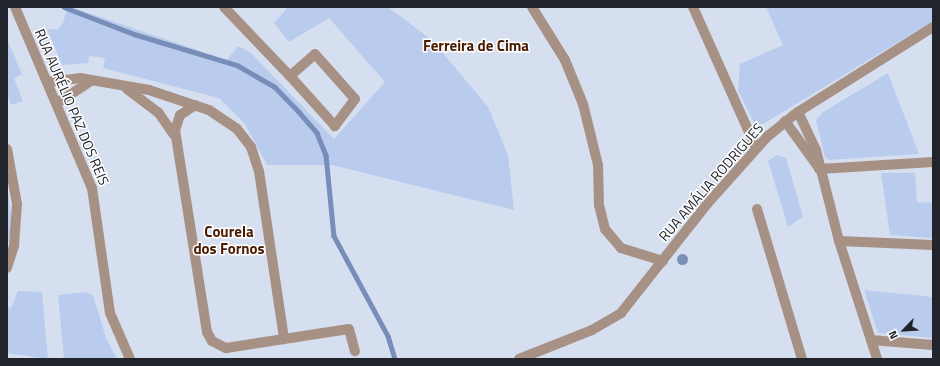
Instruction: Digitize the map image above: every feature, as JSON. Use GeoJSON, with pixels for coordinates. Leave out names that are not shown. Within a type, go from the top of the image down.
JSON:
{"type":"FeatureCollection","features":[{"type":"Feature","properties":{"kind":"street","name":"RUA AURÉLIO PAZ DOS REIS"},"geometry":{"type":"LineString","coordinates":[[15,7],[57,103],[95,200],[110,309],[130,359]]}},
{"type":"Feature","properties":{"kind":"street"},"geometry":{"type":"LineString","coordinates":[[224,7],[335,126],[355,99],[315,54],[290,76]]}},
{"type":"Feature","properties":{"kind":"street"},"geometry":{"type":"LineString","coordinates":[[532,7],[565,60],[583,104],[598,165],[599,206],[604,229],[622,248],[663,261]]}},
{"type":"Feature","properties":{"kind":"street"},"geometry":{"type":"LineString","coordinates":[[693,7],[756,148]]}},
{"type":"Feature","properties":{"kind":"street","name":"RUA AMÁLIA RODRIGUES"},"geometry":{"type":"LineString","coordinates":[[519,359],[592,330],[621,313],[756,148],[785,121],[933,27]]}},
{"type":"Feature","properties":{"kind":"street"},"geometry":{"type":"LineString","coordinates":[[48,82],[77,78],[127,89],[149,90],[195,105],[219,115],[237,129],[255,158],[284,339]]}},
{"type":"Feature","properties":{"kind":"street"},"geometry":{"type":"LineString","coordinates":[[57,103],[91,81]]}},
{"type":"Feature","properties":{"kind":"street"},"geometry":{"type":"LineString","coordinates":[[127,89],[158,112],[176,138]]}},
{"type":"Feature","properties":{"kind":"street"},"geometry":{"type":"LineString","coordinates":[[195,105],[178,120],[176,138],[207,332],[215,344],[226,348],[349,329],[355,351]]}},
{"type":"Feature","properties":{"kind":"street"},"geometry":{"type":"LineString","coordinates":[[798,112],[814,142],[819,169],[877,359]]}},
{"type":"Feature","properties":{"kind":"street"},"geometry":{"type":"LineString","coordinates":[[785,121],[819,169]]}},
{"type":"Feature","properties":{"kind":"street"},"geometry":{"type":"LineString","coordinates":[[7,149],[17,204],[14,246],[7,268]]}},
{"type":"Feature","properties":{"kind":"street"},"geometry":{"type":"LineString","coordinates":[[819,169],[933,162]]}},
{"type":"Feature","properties":{"kind":"street"},"geometry":{"type":"LineString","coordinates":[[757,209],[802,359]]}},
{"type":"Feature","properties":{"kind":"street"},"geometry":{"type":"LineString","coordinates":[[840,241],[933,245]]}},
{"type":"Feature","properties":{"kind":"street"},"geometry":{"type":"LineString","coordinates":[[871,340],[933,345]]}},
{"type":"Feature","properties":{"kind":"shaded area"},"geometry":{"type":"Polygon","coordinates":[[[60,7],[70,7],[227,60],[238,46],[251,53],[334,139],[385,82],[329,18],[289,42],[274,23],[288,7],[388,7],[433,41],[488,107],[508,155],[514,210],[332,165],[267,165],[245,124],[219,98],[103,68],[105,58],[89,56],[88,63],[62,65],[47,29],[57,30],[63,23],[67,9],[60,7]]]}},
{"type":"Feature","properties":{"kind":"shaded area"},"geometry":{"type":"Polygon","coordinates":[[[766,7],[933,7],[933,21],[763,124],[755,125],[738,90],[740,64],[783,45],[766,7]]]}},
{"type":"Feature","properties":{"kind":"shaded area"},"geometry":{"type":"Polygon","coordinates":[[[7,39],[22,74],[14,78],[23,101],[11,105],[7,93],[7,39]]]}},
{"type":"Feature","properties":{"kind":"shaded area"},"geometry":{"type":"Polygon","coordinates":[[[888,73],[919,154],[829,160],[825,157],[816,120],[823,112],[888,73]]]}},
{"type":"Feature","properties":{"kind":"shaded area"},"geometry":{"type":"Polygon","coordinates":[[[777,155],[786,158],[803,217],[788,227],[768,161],[777,155]]]}},
{"type":"Feature","properties":{"kind":"shaded area"},"geometry":{"type":"Polygon","coordinates":[[[881,173],[915,173],[917,202],[933,203],[933,238],[890,235],[881,173]]]}},
{"type":"Feature","properties":{"kind":"shaded area"},"geometry":{"type":"Polygon","coordinates":[[[7,185],[12,221],[7,250],[7,185]]]}},
{"type":"Feature","properties":{"kind":"shaded area"},"geometry":{"type":"Polygon","coordinates":[[[864,290],[933,297],[933,338],[878,333],[864,290]]]}},
{"type":"Feature","properties":{"kind":"shaded area"},"geometry":{"type":"Polygon","coordinates":[[[18,291],[42,292],[48,359],[7,353],[7,307],[11,308],[18,291]]]}},
{"type":"Feature","properties":{"kind":"shaded area"},"geometry":{"type":"Polygon","coordinates":[[[85,292],[93,295],[106,338],[117,359],[64,359],[58,295],[85,292]]]}},
{"type":"Feature","properties":{"kind":"waterway"},"geometry":{"type":"LineString","coordinates":[[64,7],[134,34],[237,65],[275,87],[299,112],[317,133],[326,155],[334,236],[388,336],[395,359]]}},
{"type":"Feature","properties":{"kind":"district","name":"Ferreira de Cima"},"geometry":{"type":"Point","coordinates":[476,46]}},
{"type":"Feature","properties":{"kind":"district","name":"Courela dos Fornos"},"geometry":{"type":"Point","coordinates":[229,240]}}]}
